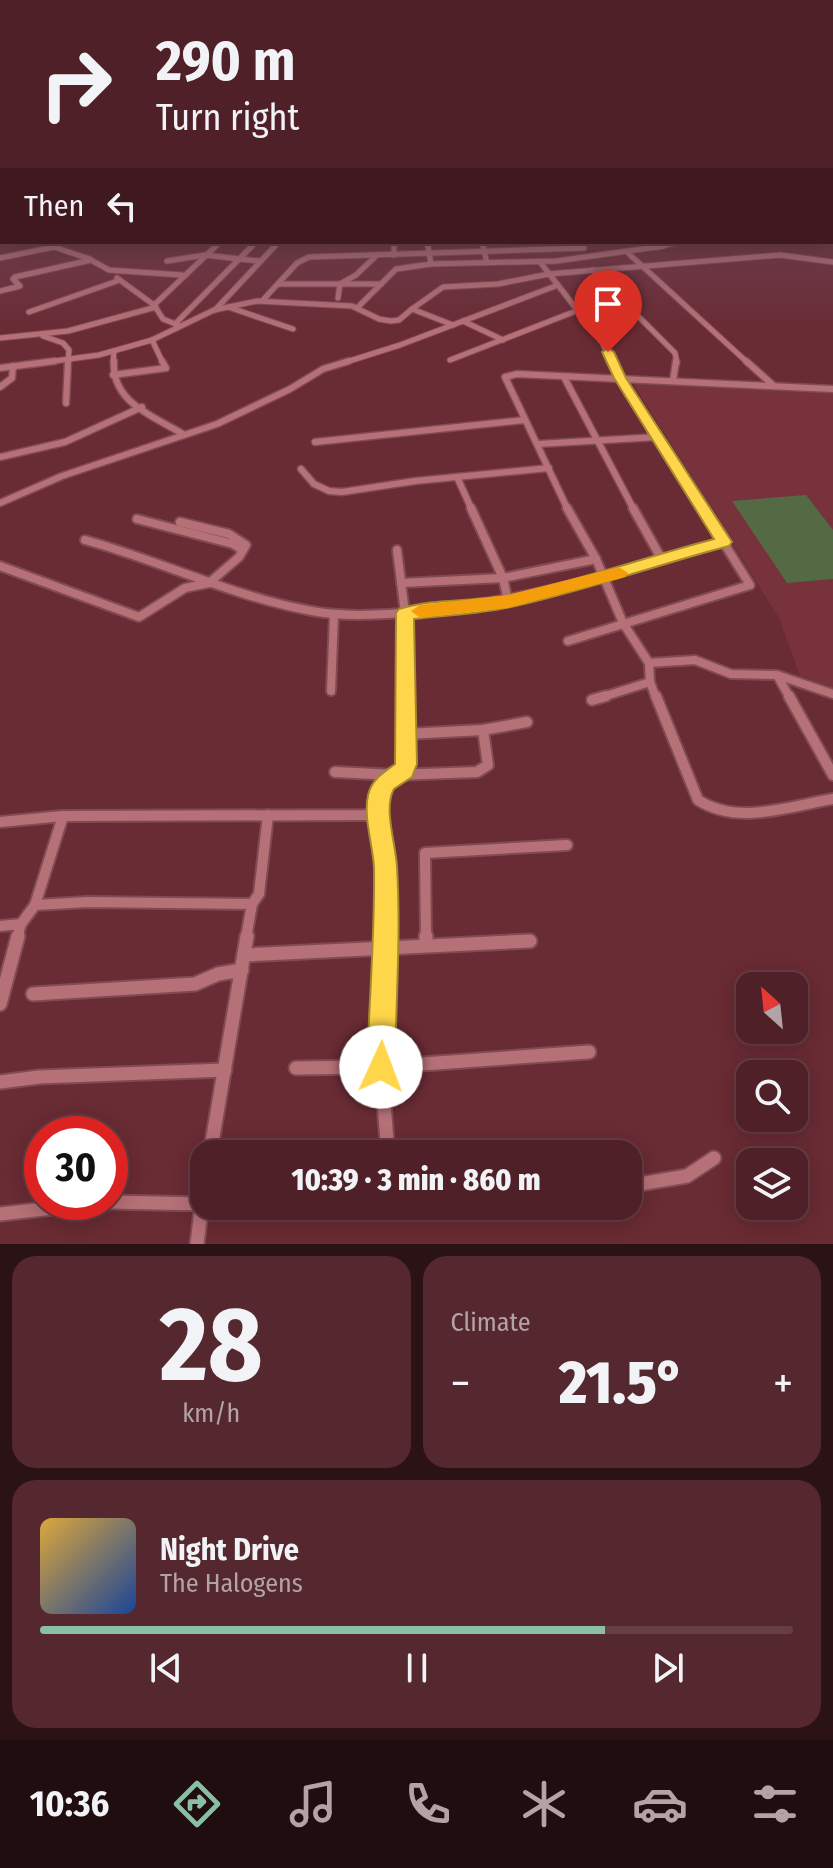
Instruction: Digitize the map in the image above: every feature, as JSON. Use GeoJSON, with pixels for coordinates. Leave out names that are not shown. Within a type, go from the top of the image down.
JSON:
{"type":"FeatureCollection","features":[{"type":"Feature","properties":{"kind":"street"},"geometry":{"type":"LineString","coordinates":[[49,244],[109,270],[155,306],[163,319],[179,325]]}},
{"type":"Feature","properties":{"kind":"street"},"geometry":{"type":"LineString","coordinates":[[0,258],[63,244]]}},
{"type":"Feature","properties":{"kind":"street"},"geometry":{"type":"LineString","coordinates":[[1,334],[41,335],[155,306],[182,275],[218,244]]}},
{"type":"Feature","properties":{"kind":"street"},"geometry":{"type":"LineString","coordinates":[[179,325],[254,244]]}},
{"type":"Feature","properties":{"kind":"street"},"geometry":{"type":"LineString","coordinates":[[217,308],[276,244]]}},
{"type":"Feature","properties":{"kind":"street"},"geometry":{"type":"LineString","coordinates":[[394,244],[394,255]]}},
{"type":"Feature","properties":{"kind":"street"},"geometry":{"type":"LineString","coordinates":[[427,244],[431,264]]}},
{"type":"Feature","properties":{"kind":"street"},"geometry":{"type":"LineString","coordinates":[[482,244],[487,264]]}},
{"type":"Feature","properties":{"kind":"street"},"geometry":{"type":"LineString","coordinates":[[357,308],[400,267],[588,258],[629,254],[672,244]]}},
{"type":"Feature","properties":{"kind":"street"},"geometry":{"type":"LineString","coordinates":[[263,300],[306,258],[485,254],[582,245],[588,258]]}},
{"type":"Feature","properties":{"kind":"street"},"geometry":{"type":"LineString","coordinates":[[629,254],[774,386]]}},
{"type":"Feature","properties":{"kind":"street"},"geometry":{"type":"LineString","coordinates":[[167,261],[205,255],[259,261]]}},
{"type":"Feature","properties":{"kind":"street"},"geometry":{"type":"LineString","coordinates":[[340,284],[356,275],[377,255]]}},
{"type":"Feature","properties":{"kind":"street"},"geometry":{"type":"LineString","coordinates":[[0,368],[70,361],[114,351],[152,340],[217,308],[263,300],[357,308],[376,318],[391,321],[399,320],[443,287],[498,284],[549,274],[638,265],[780,255],[833,262]]}},
{"type":"Feature","properties":{"kind":"street"},"geometry":{"type":"LineString","coordinates":[[0,291],[20,286],[13,279],[15,277],[91,260]]}},
{"type":"Feature","properties":{"kind":"street"},"geometry":{"type":"LineString","coordinates":[[540,262],[608,352],[620,378],[749,583],[749,587],[568,641]]}},
{"type":"Feature","properties":{"kind":"street"},"geometry":{"type":"LineString","coordinates":[[109,270],[182,275]]}},
{"type":"Feature","properties":{"kind":"street"},"geometry":{"type":"LineString","coordinates":[[592,270],[675,353],[677,364],[673,381]]}},
{"type":"Feature","properties":{"kind":"street"},"geometry":{"type":"LineString","coordinates":[[29,312],[120,280]]}},
{"type":"Feature","properties":{"kind":"street"},"geometry":{"type":"LineString","coordinates":[[278,284],[382,284]]}},
{"type":"Feature","properties":{"kind":"street"},"geometry":{"type":"LineString","coordinates":[[338,298],[340,284]]}},
{"type":"Feature","properties":{"kind":"street"},"geometry":{"type":"LineString","coordinates":[[0,503],[62,476],[217,424],[290,389],[323,369],[400,345],[558,285]]}},
{"type":"Feature","properties":{"kind":"street"},"geometry":{"type":"LineString","coordinates":[[227,307],[293,329]]}},
{"type":"Feature","properties":{"kind":"street"},"geometry":{"type":"LineString","coordinates":[[412,309],[453,325]]}},
{"type":"Feature","properties":{"kind":"street"},"geometry":{"type":"LineString","coordinates":[[450,360],[576,311],[632,310]]}},
{"type":"Feature","properties":{"kind":"street"},"geometry":{"type":"LineString","coordinates":[[463,321],[503,340]]}},
{"type":"Feature","properties":{"kind":"street"},"geometry":{"type":"LineString","coordinates":[[41,335],[63,343],[69,350],[66,403]]}},
{"type":"Feature","properties":{"kind":"street"},"geometry":{"type":"LineString","coordinates":[[113,375],[166,368],[152,340]]}},
{"type":"Feature","properties":{"kind":"street"},"geometry":{"type":"LineString","coordinates":[[114,351],[113,375],[117,389],[183,434]]}},
{"type":"Feature","properties":{"kind":"street"},"geometry":{"type":"LineString","coordinates":[[0,387],[12,378],[13,366]]}},
{"type":"Feature","properties":{"kind":"street"},"geometry":{"type":"LineString","coordinates":[[833,389],[517,374],[505,377],[574,523],[596,559],[623,623],[649,663],[650,682],[698,800],[718,813],[743,813],[833,799]]}},
{"type":"Feature","properties":{"kind":"street"},"geometry":{"type":"LineString","coordinates":[[564,377],[595,441],[661,558]]}},
{"type":"Feature","properties":{"kind":"street"},"geometry":{"type":"LineString","coordinates":[[0,457],[65,442],[142,407]]}},
{"type":"Feature","properties":{"kind":"street"},"geometry":{"type":"LineString","coordinates":[[315,442],[525,420]]}},
{"type":"Feature","properties":{"kind":"street"},"geometry":{"type":"LineString","coordinates":[[538,444],[657,437]]}},
{"type":"Feature","properties":{"kind":"street"},"geometry":{"type":"LineString","coordinates":[[301,469],[314,484],[329,491],[342,492],[549,468]]}},
{"type":"Feature","properties":{"kind":"street"},"geometry":{"type":"LineString","coordinates":[[457,477],[503,578],[508,601]]}},
{"type":"Feature","properties":{"kind":"street"},"geometry":{"type":"LineString","coordinates":[[137,519],[233,544],[243,550]]}},
{"type":"Feature","properties":{"kind":"street"},"geometry":{"type":"LineString","coordinates":[[0,566],[139,617],[185,588],[209,583],[243,550],[245,543],[241,539],[180,522]]}},
{"type":"Feature","properties":{"kind":"street"},"geometry":{"type":"LineString","coordinates":[[85,540],[150,559],[209,583],[308,611],[334,615],[405,613],[508,601],[602,579],[661,558],[723,542]]}},
{"type":"Feature","properties":{"kind":"street"},"geometry":{"type":"LineString","coordinates":[[387,1140],[381,1067],[385,850],[376,812],[380,792],[404,770],[405,613],[397,550]]}},
{"type":"Feature","properties":{"kind":"street"},"geometry":{"type":"LineString","coordinates":[[401,583],[503,578],[596,559]]}},
{"type":"Feature","properties":{"kind":"street"},"geometry":{"type":"LineString","coordinates":[[331,691],[334,615]]}},
{"type":"Feature","properties":{"kind":"street"},"geometry":{"type":"LineString","coordinates":[[649,663],[695,660],[731,674],[777,675],[833,694]]}},
{"type":"Feature","properties":{"kind":"street"},"geometry":{"type":"LineString","coordinates":[[777,675],[833,775]]}},
{"type":"Feature","properties":{"kind":"street"},"geometry":{"type":"LineString","coordinates":[[592,700],[650,682]]}},
{"type":"Feature","properties":{"kind":"street"},"geometry":{"type":"LineString","coordinates":[[406,734],[483,730],[527,722]]}},
{"type":"Feature","properties":{"kind":"street"},"geometry":{"type":"LineString","coordinates":[[335,772],[395,775],[484,769],[488,765],[483,730]]}},
{"type":"Feature","properties":{"kind":"street"},"geometry":{"type":"LineString","coordinates":[[0,822],[63,816],[371,815],[376,812]]}},
{"type":"Feature","properties":{"kind":"street"},"geometry":{"type":"LineString","coordinates":[[212,1140],[252,904],[259,894],[268,815]]}},
{"type":"Feature","properties":{"kind":"street"},"geometry":{"type":"LineString","coordinates":[[0,1004],[7,928],[35,905],[63,816]]}},
{"type":"Feature","properties":{"kind":"street"},"geometry":{"type":"LineString","coordinates":[[426,945],[425,853],[567,845]]}},
{"type":"Feature","properties":{"kind":"street"},"geometry":{"type":"LineString","coordinates":[[35,905],[88,902],[252,904]]}},
{"type":"Feature","properties":{"kind":"street"},"geometry":{"type":"LineString","coordinates":[[245,955],[530,941]]}},
{"type":"Feature","properties":{"kind":"street"},"geometry":{"type":"LineString","coordinates":[[33,994],[195,984],[218,974],[242,970]]}},
{"type":"Feature","properties":{"kind":"street"},"geometry":{"type":"LineString","coordinates":[[296,1068],[381,1067],[589,1052]]}},
{"type":"Feature","properties":{"kind":"street"},"geometry":{"type":"LineString","coordinates":[[0,1082],[39,1077],[225,1070]]}},
{"type":"Feature","properties":{"kind":"street"},"geometry":{"type":"LineString","coordinates":[[642,1184],[687,1176],[714,1158]]}},
{"type":"Feature","properties":{"kind":"street"},"geometry":{"type":"LineString","coordinates":[[128,1202],[190,1204]]}},
{"type":"Feature","properties":{"kind":"street"},"geometry":{"type":"LineString","coordinates":[[0,1214],[24,1211]]}},
{"type":"Feature","properties":{"kind":"street"},"geometry":{"type":"LineString","coordinates":[[197,1244],[200,1220]]}},
{"type":"Feature","properties":{"kind":"shaded area"},"geometry":{"type":"Polygon","coordinates":[[[632,382],[833,392],[833,688],[800,676],[779,618],[632,382]]]}},
{"type":"Feature","properties":{"kind":"green space"},"geometry":{"type":"Polygon","coordinates":[[[806,495],[833,530],[833,579],[787,583],[732,501],[806,495]]]}},
{"type":"Feature","properties":{"kind":"slow traffic"},"geometry":{"type":"LineString","coordinates":[[420,611],[508,601],[619,573]]}},
{"type":"Feature","properties":{"kind":"route"},"geometry":{"type":"LineString","coordinates":[[381,1067],[386,869],[383,832],[376,812],[380,792],[386,782],[404,770],[406,764],[405,613],[508,601],[602,579],[661,558],[723,542],[620,378],[608,352]]}}]}
